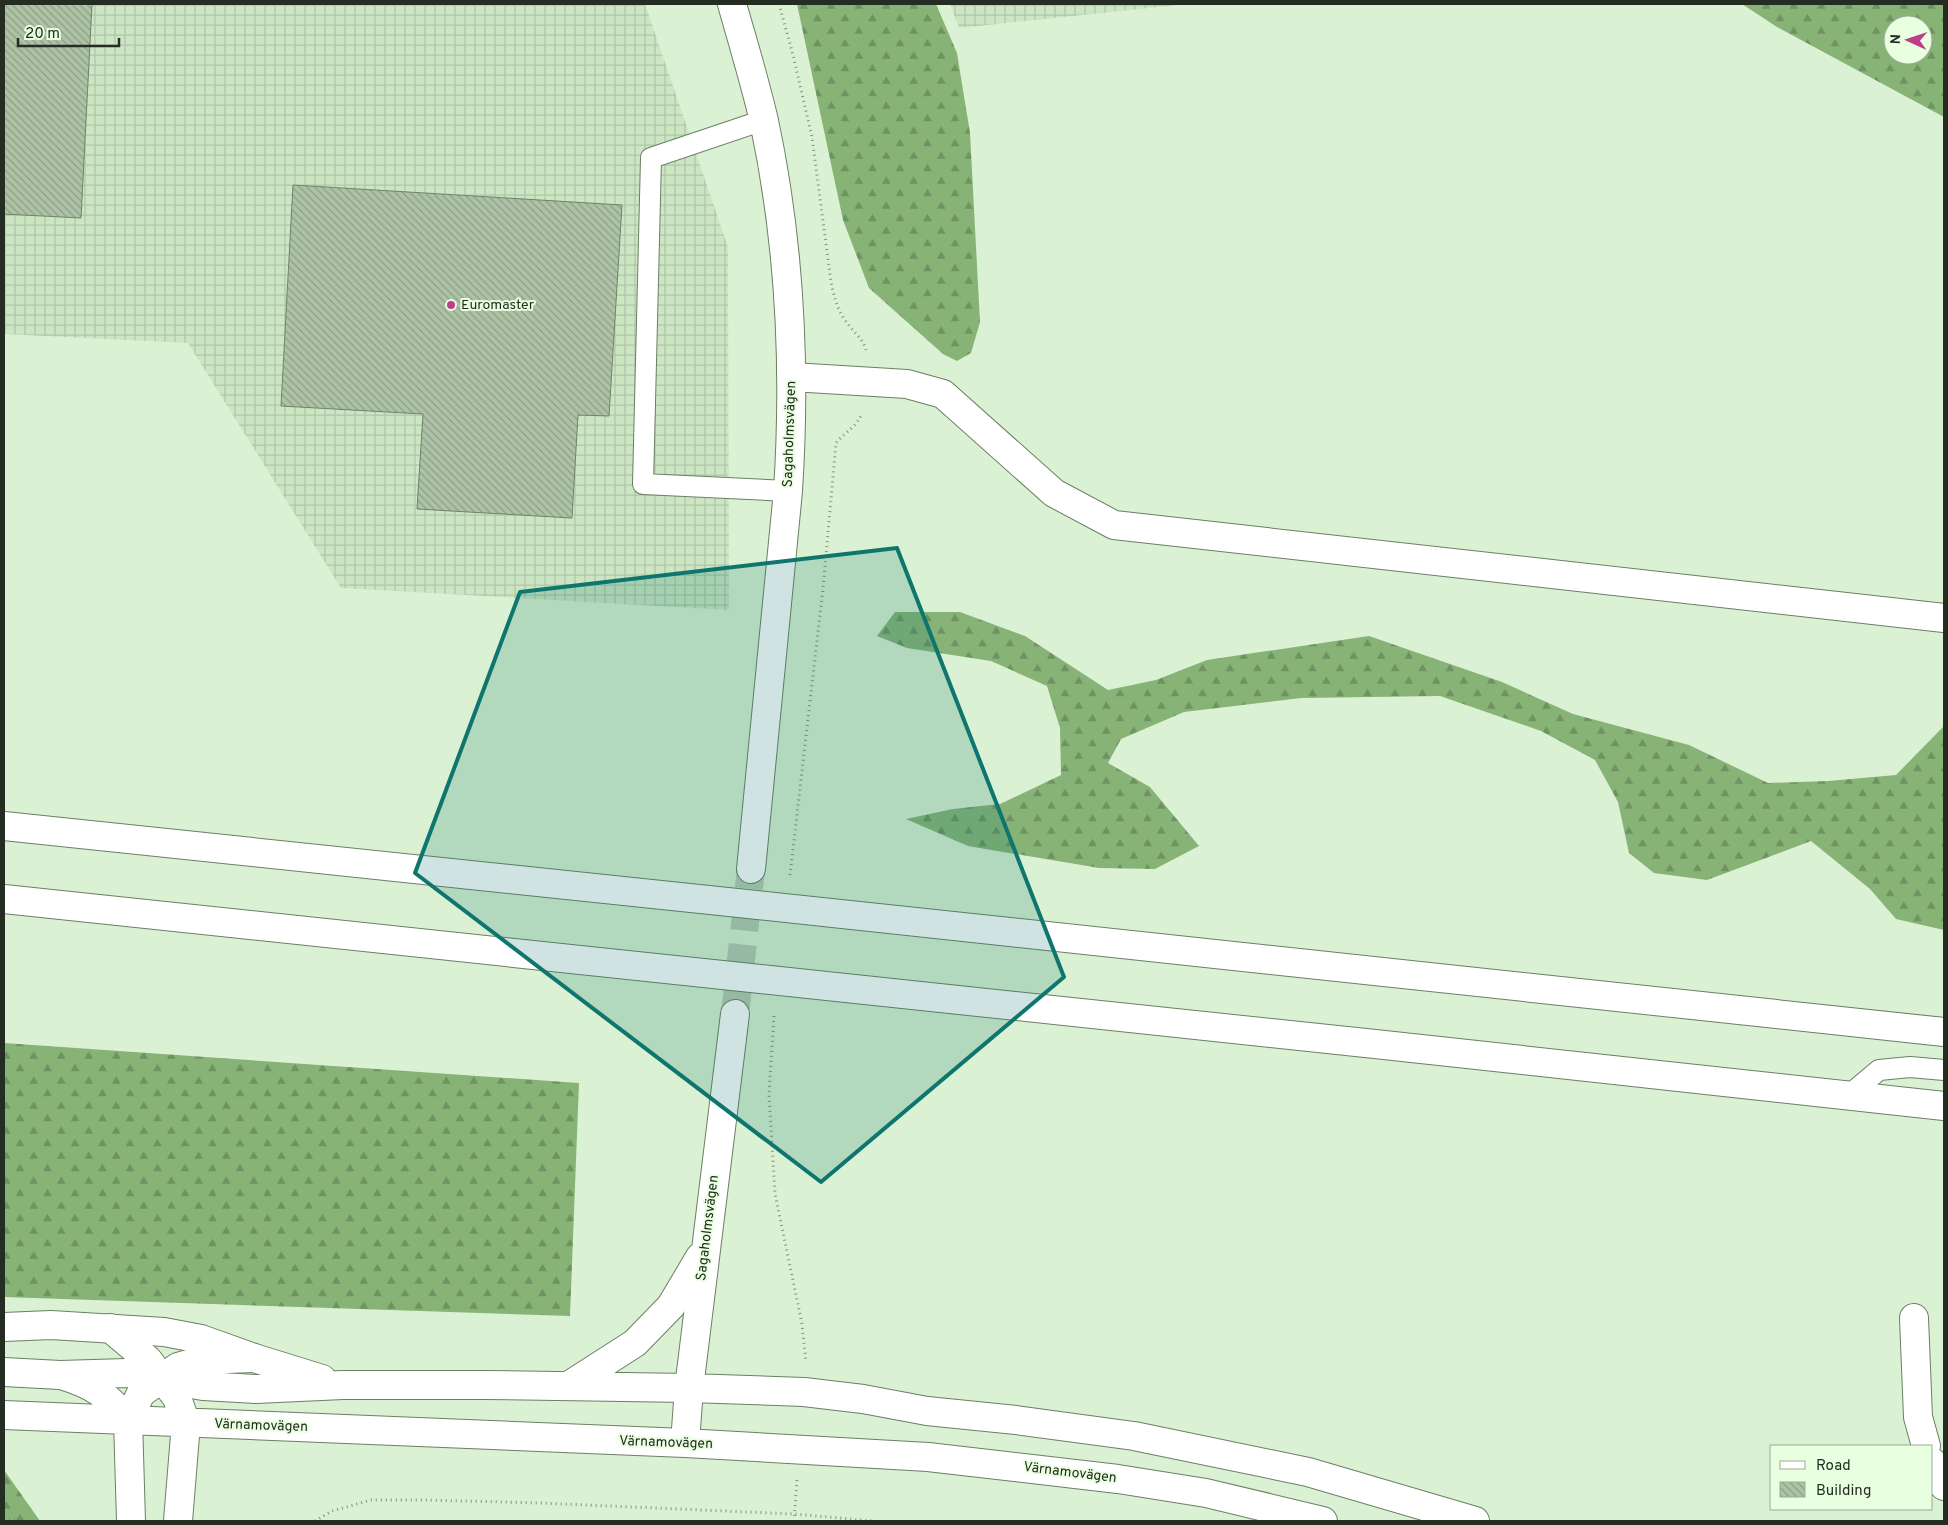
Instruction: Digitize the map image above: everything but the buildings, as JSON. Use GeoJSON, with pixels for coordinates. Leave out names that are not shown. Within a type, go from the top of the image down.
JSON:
{"type":"FeatureCollection","features":[{"type":"Feature","properties":{"kind":"main road","name":"Sagaholmsvägen"},"geometry":{"type":"LineString","coordinates":[[732,4],[764,120],[777,192],[788,280],[792,377],[792,432],[788,491],[751,869]]}},
{"type":"Feature","properties":{"kind":"main road"},"geometry":{"type":"LineString","coordinates":[[792,377],[907,384],[943,394],[1054,493],[1114,525],[1944,618]]}},
{"type":"Feature","properties":{"kind":"main road"},"geometry":{"type":"LineString","coordinates":[[4,826],[566,884],[1944,1032]]}},
{"type":"Feature","properties":{"kind":"main road"},"geometry":{"type":"LineString","coordinates":[[4,899],[1944,1106]]}},
{"type":"Feature","properties":{"kind":"main road","name":"Sagaholmsvägen"},"geometry":{"type":"LineString","coordinates":[[685,1443],[689,1388],[735,1014]]}},
{"type":"Feature","properties":{"kind":"main road"},"geometry":{"type":"LineString","coordinates":[[568,1386],[635,1343],[671,1306],[706,1248]]}},
{"type":"Feature","properties":{"kind":"main road"},"geometry":{"type":"LineString","coordinates":[[1914,1318],[1918,1417],[1926,1445]]}},
{"type":"Feature","properties":{"kind":"main road"},"geometry":{"type":"LineString","coordinates":[[4,1327],[51,1325],[164,1332],[201,1339],[254,1358],[342,1385]]}},
{"type":"Feature","properties":{"kind":"main road"},"geometry":{"type":"LineString","coordinates":[[110,1328],[148,1360],[177,1398],[186,1423],[178,1521]]}},
{"type":"Feature","properties":{"kind":"main road"},"geometry":{"type":"LineString","coordinates":[[131,1521],[128,1420],[141,1393],[178,1367],[227,1358],[254,1358]]}},
{"type":"Feature","properties":{"kind":"main road"},"geometry":{"type":"LineString","coordinates":[[4,1372],[60,1375],[127,1374],[203,1386],[256,1389],[342,1385],[568,1386],[804,1392],[863,1399],[927,1412],[1016,1420],[1134,1436],[1308,1472],[1475,1521]]}},
{"type":"Feature","properties":{"kind":"main road"},"geometry":{"type":"LineString","coordinates":[[60,1375],[95,1387],[128,1420]]}},
{"type":"Feature","properties":{"kind":"main road","name":"Värnamovägen"},"geometry":{"type":"LineString","coordinates":[[4,1415],[685,1443],[928,1457],[1118,1479],[1206,1493],[1322,1521]]}},
{"type":"Feature","properties":{"kind":"main road"},"geometry":{"type":"LineString","coordinates":[[1933,1464],[1944,1486]]}},
{"type":"Feature","properties":{"kind":"lane"},"geometry":{"type":"LineString","coordinates":[[764,120],[651,158],[643,484],[788,491]]}},
{"type":"Feature","properties":{"kind":"lane"},"geometry":{"type":"LineString","coordinates":[[1848,1096],[1879,1070],[1910,1067],[1944,1070]]}},
{"type":"Feature","properties":{"kind":"path"},"geometry":{"type":"LineString","coordinates":[[774,1016],[770,1094],[775,1194],[802,1324],[806,1361],[804,1392]]}},
{"type":"Feature","properties":{"kind":"path"},"geometry":{"type":"LineString","coordinates":[[794,1521],[800,1449]]}},
{"type":"Feature","properties":{"kind":"path"},"geometry":{"type":"LineString","coordinates":[[315,1521],[332,1511],[371,1500],[540,1503],[794,1514],[873,1521]]}},
{"type":"Feature","properties":{"kind":"path"},"geometry":{"type":"LineString","coordinates":[[4,1518],[19,1521]]}},
{"type":"Feature","properties":{"kind":"highlighted area"},"geometry":{"type":"Polygon","coordinates":[[[897,548],[1064,977],[821,1182],[415,873],[520,592],[897,548]]]}},
{"type":"Feature","properties":{"kind":"shaded area"},"geometry":{"type":"Polygon","coordinates":[[[4,4],[645,4],[728,247],[729,610],[341,588],[188,343],[4,334],[4,4]]]}},
{"type":"Feature","properties":{"kind":"shaded area"},"geometry":{"type":"Polygon","coordinates":[[[950,4],[1187,4],[959,28],[950,4]]]}},
{"type":"Feature","properties":{"kind":"green space"},"geometry":{"type":"Polygon","coordinates":[[[797,4],[936,4],[957,53],[970,133],[980,322],[971,353],[957,361],[943,354],[869,288],[843,220],[797,4]]]}},
{"type":"Feature","properties":{"kind":"green space"},"geometry":{"type":"Polygon","coordinates":[[[1742,4],[1944,4],[1944,117],[1777,27],[1742,4]]]}},
{"type":"Feature","properties":{"kind":"green space"},"geometry":{"type":"Polygon","coordinates":[[[895,612],[960,612],[1025,636],[1108,690],[1156,680],[1207,660],[1369,636],[1502,682],[1573,714],[1689,745],[1768,783],[1828,781],[1896,775],[1944,726],[1944,930],[1896,919],[1870,889],[1811,841],[1707,880],[1654,873],[1629,853],[1618,802],[1595,760],[1541,731],[1440,696],[1301,698],[1184,712],[1121,739],[1108,763],[1150,787],[1199,846],[1155,869],[1099,868],[968,846],[906,819],[953,809],[1000,804],[1061,775],[1060,728],[1047,686],[991,661],[907,648],[877,636],[895,612]]]}},
{"type":"Feature","properties":{"kind":"green space"},"geometry":{"type":"Polygon","coordinates":[[[4,1043],[579,1083],[570,1316],[4,1297],[4,1043]]]}},
{"type":"Feature","properties":{"kind":"green space"},"geometry":{"type":"Polygon","coordinates":[[[4,1470],[40,1521],[4,1521],[4,1470]]]}},
{"type":"Feature","properties":{"kind":"tunnel"},"geometry":{"type":"LineString","coordinates":[[735,1014],[751,869]]}},
{"type":"Feature","properties":{"kind":"place","name":"Euromaster"},"geometry":{"type":"Point","coordinates":[451,305]}}]}
